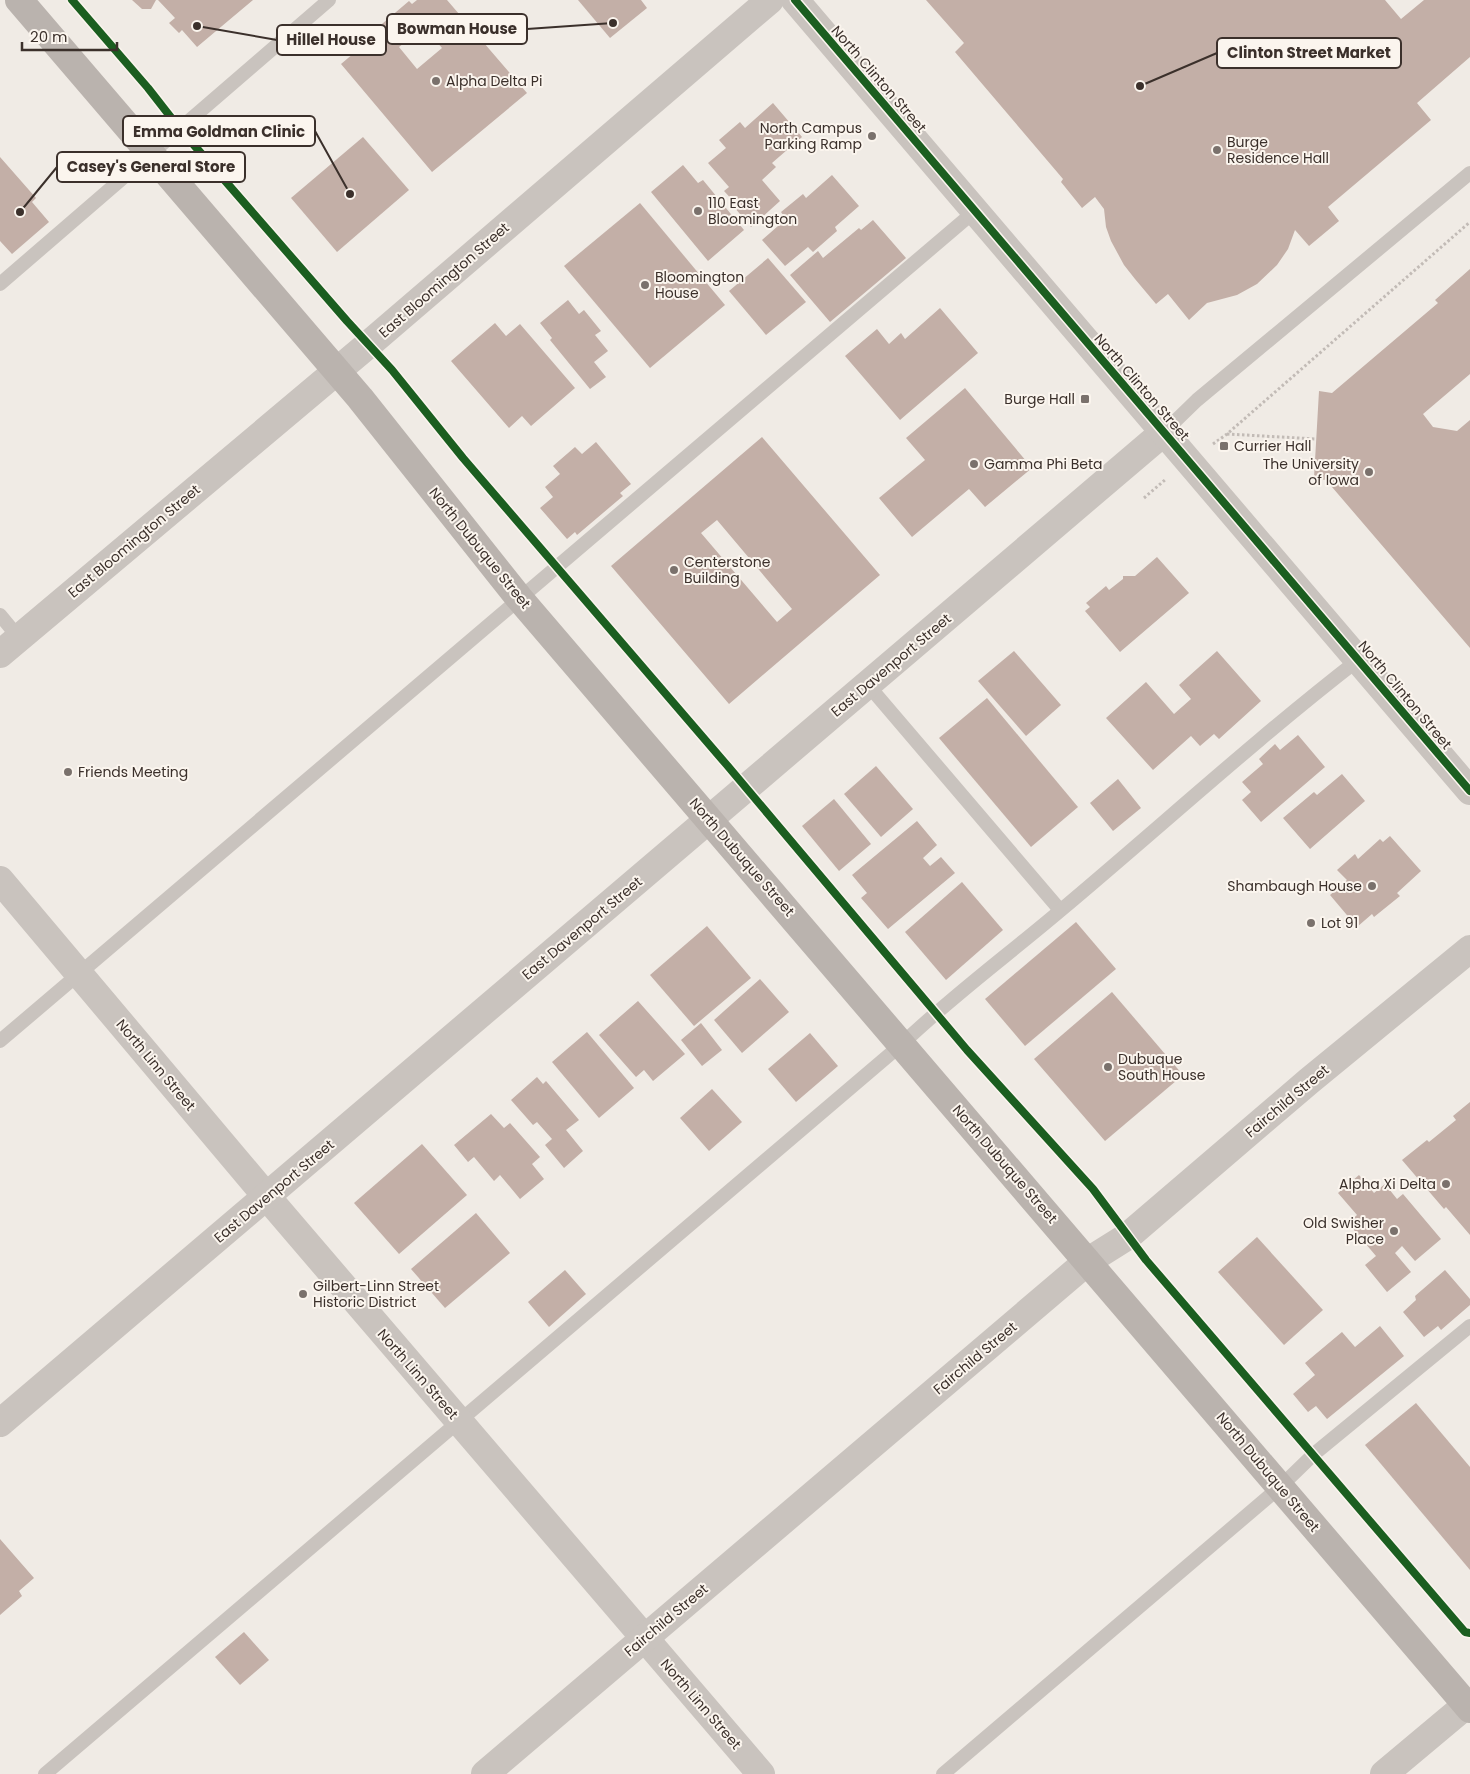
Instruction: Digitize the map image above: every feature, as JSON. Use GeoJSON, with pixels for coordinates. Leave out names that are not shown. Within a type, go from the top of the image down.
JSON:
{"type":"FeatureCollection","features":[{"type":"Feature","properties":{"kind":"main road","name":"North Dubuque Street"},"geometry":{"type":"LineString","coordinates":[[19,0],[367,406],[519,598],[1469,1705]]}},
{"type":"Feature","properties":{"kind":"street","name":"East Bloomington Street"},"geometry":{"type":"LineString","coordinates":[[9,646],[770,0]]}},
{"type":"Feature","properties":{"kind":"street","name":"North Clinton Street"},"geometry":{"type":"LineString","coordinates":[[794,0],[1470,791]]}},
{"type":"Feature","properties":{"kind":"street","name":"East Davenport Street"},"geometry":{"type":"LineString","coordinates":[[0,1423],[1164,432]]}},
{"type":"Feature","properties":{"kind":"street","name":"North Linn Street"},"geometry":{"type":"LineString","coordinates":[[0,880],[267,1197],[761,1774]]}},
{"type":"Feature","properties":{"kind":"street","name":"Fairchild Street"},"geometry":{"type":"LineString","coordinates":[[485,1774],[1088,1261],[1128,1236],[1309,1081],[1470,949]]}},
{"type":"Feature","properties":{"kind":"street"},"geometry":{"type":"LineString","coordinates":[[1384,1774],[1469,1705]]}},
{"type":"Feature","properties":{"kind":"lane"},"geometry":{"type":"LineString","coordinates":[[0,284],[329,0]]}},
{"type":"Feature","properties":{"kind":"lane"},"geometry":{"type":"LineString","coordinates":[[1164,432],[1197,400],[1470,172]]}},
{"type":"Feature","properties":{"kind":"lane"},"geometry":{"type":"LineString","coordinates":[[0,1041],[975,211]]}},
{"type":"Feature","properties":{"kind":"lane"},"geometry":{"type":"LineString","coordinates":[[0,615],[9,646]]}},
{"type":"Feature","properties":{"kind":"lane"},"geometry":{"type":"LineString","coordinates":[[45,1774],[902,1044],[935,1012],[1060,910],[1313,695],[1358,660]]}},
{"type":"Feature","properties":{"kind":"lane"},"geometry":{"type":"LineString","coordinates":[[868,685],[1060,910]]}},
{"type":"Feature","properties":{"kind":"lane"},"geometry":{"type":"LineString","coordinates":[[943,1774],[1280,1487],[1314,1454],[1470,1326]]}},
{"type":"Feature","properties":{"kind":"path"},"geometry":{"type":"LineString","coordinates":[[1144,498],[1188,460],[1227,434],[1470,222]]}},
{"type":"Feature","properties":{"kind":"path"},"geometry":{"type":"LineString","coordinates":[[1227,434],[1316,439]]}},
{"type":"Feature","properties":{"kind":"building"},"geometry":{"type":"Polygon","coordinates":[[[132,0],[156,0],[151,9],[142,9],[132,0]]]}},
{"type":"Feature","properties":{"kind":"building"},"geometry":{"type":"Polygon","coordinates":[[[158,0],[253,0],[197,47],[182,30],[179,33],[169,23],[175,18],[158,0]]]}},
{"type":"Feature","properties":{"kind":"building","name":"Alpha Delta Pi"},"geometry":{"type":"Polygon","coordinates":[[[417,0],[447,0],[527,93],[432,172],[341,64],[379,32],[376,29],[409,1],[412,4],[417,0]],[[424,27],[399,47],[417,69],[442,48],[424,27]]]}},
{"type":"Feature","properties":{"kind":"building"},"geometry":{"type":"Polygon","coordinates":[[[578,0],[641,0],[647,8],[610,38],[578,0]]]}},
{"type":"Feature","properties":{"kind":"building","name":"Burge Residence Hall"},"geometry":{"type":"Polygon","coordinates":[[[926,0],[1385,0],[1401,19],[1424,0],[1470,0],[1470,57],[1417,103],[1431,120],[1328,207],[1339,221],[1309,246],[1295,230],[1288,249],[1277,265],[1257,284],[1237,295],[1207,303],[1189,320],[1168,294],[1156,304],[1135,279],[1124,265],[1111,241],[1106,227],[1104,209],[1095,197],[1082,208],[1061,182],[1063,179],[955,52],[964,43],[926,0]]]}},
{"type":"Feature","properties":{"kind":"building"},"geometry":{"type":"Polygon","coordinates":[[[773,103],[802,137],[772,163],[776,167],[762,180],[780,201],[751,227],[734,207],[736,204],[724,191],[729,187],[708,163],[726,148],[719,140],[740,122],[745,128],[773,103]]]}},
{"type":"Feature","properties":{"kind":"building"},"geometry":{"type":"Polygon","coordinates":[[[363,137],[409,190],[337,252],[291,198],[363,137]]]}},
{"type":"Feature","properties":{"kind":"building"},"geometry":{"type":"Polygon","coordinates":[[[0,157],[36,198],[32,202],[49,222],[12,254],[0,241],[0,157]]]}},
{"type":"Feature","properties":{"kind":"building","name":"110 East Bloomington"},"geometry":{"type":"Polygon","coordinates":[[[683,165],[698,183],[703,180],[744,230],[708,261],[651,192],[683,165]]]}},
{"type":"Feature","properties":{"kind":"building"},"geometry":{"type":"Polygon","coordinates":[[[832,175],[859,206],[835,227],[837,231],[813,252],[808,247],[785,266],[762,240],[786,219],[781,212],[803,194],[806,198],[832,175]]]}},
{"type":"Feature","properties":{"kind":"building","name":"Bloomington House"},"geometry":{"type":"Polygon","coordinates":[[[640,203],[725,305],[650,368],[564,266],[640,203]]]}},
{"type":"Feature","properties":{"kind":"building"},"geometry":{"type":"Polygon","coordinates":[[[873,220],[906,258],[830,322],[790,275],[818,251],[823,258],[859,228],[861,230],[873,220]]]}},
{"type":"Feature","properties":{"kind":"building","name":"110 East Bloomington"},"geometry":{"type":"Polygon","coordinates":[[[768,258],[806,302],[766,335],[729,291],[768,258]]]}},
{"type":"Feature","properties":{"kind":"building"},"geometry":{"type":"Polygon","coordinates":[[[1470,269],[1470,374],[1423,414],[1433,427],[1457,431],[1470,420],[1470,648],[1326,480],[1314,478],[1319,391],[1332,393],[1438,303],[1435,300],[1470,269]]]}},
{"type":"Feature","properties":{"kind":"building"},"geometry":{"type":"Polygon","coordinates":[[[568,300],[579,314],[584,310],[601,331],[595,335],[608,351],[594,362],[606,377],[590,389],[550,340],[552,338],[540,323],[568,300]]]}},
{"type":"Feature","properties":{"kind":"building"},"geometry":{"type":"Polygon","coordinates":[[[940,308],[978,353],[900,420],[845,356],[877,329],[889,344],[901,333],[905,339],[940,308]]]}},
{"type":"Feature","properties":{"kind":"building"},"geometry":{"type":"Polygon","coordinates":[[[495,323],[506,336],[520,324],[575,388],[531,426],[522,416],[509,428],[451,361],[495,323]]]}},
{"type":"Feature","properties":{"kind":"building","name":"Gamma Phi Beta"},"geometry":{"type":"Polygon","coordinates":[[[965,388],[1032,468],[985,507],[969,489],[912,537],[879,498],[925,460],[906,438],[965,388]]]}},
{"type":"Feature","properties":{"kind":"building","name":"Centerstone Building"},"geometry":{"type":"Polygon","coordinates":[[[762,437],[880,575],[729,704],[611,566],[762,437]],[[717,520],[701,533],[777,622],[792,609],[717,520]]]}},
{"type":"Feature","properties":{"kind":"building"},"geometry":{"type":"Polygon","coordinates":[[[596,442],[631,484],[620,493],[623,496],[577,535],[575,532],[567,539],[540,508],[553,497],[545,487],[560,474],[553,466],[575,447],[582,454],[596,442]]]}},
{"type":"Feature","properties":{"kind":"building"},"geometry":{"type":"Polygon","coordinates":[[[1157,557],[1189,593],[1120,652],[1085,611],[1090,607],[1086,603],[1106,586],[1109,590],[1123,579],[1123,576],[1135,576],[1157,557]]]}},
{"type":"Feature","properties":{"kind":"building"},"geometry":{"type":"Polygon","coordinates":[[[1014,651],[1061,705],[1026,736],[978,681],[1014,651]]]}},
{"type":"Feature","properties":{"kind":"building"},"geometry":{"type":"Polygon","coordinates":[[[1217,651],[1261,701],[1219,739],[1214,734],[1200,746],[1191,736],[1153,770],[1106,718],[1146,682],[1174,714],[1191,699],[1179,685],[1217,651]]]}},
{"type":"Feature","properties":{"kind":"building"},"geometry":{"type":"Polygon","coordinates":[[[987,698],[1078,807],[1031,847],[939,738],[987,698]]]}},
{"type":"Feature","properties":{"kind":"building"},"geometry":{"type":"Polygon","coordinates":[[[1298,735],[1325,767],[1261,822],[1242,800],[1251,792],[1242,782],[1263,764],[1259,759],[1275,744],[1280,750],[1298,735]]]}},
{"type":"Feature","properties":{"kind":"building"},"geometry":{"type":"Polygon","coordinates":[[[876,766],[913,809],[881,837],[844,794],[876,766]]]}},
{"type":"Feature","properties":{"kind":"building"},"geometry":{"type":"Polygon","coordinates":[[[1342,774],[1365,801],[1310,849],[1283,818],[1314,792],[1317,795],[1342,774]]]}},
{"type":"Feature","properties":{"kind":"building"},"geometry":{"type":"Polygon","coordinates":[[[1118,779],[1141,808],[1113,831],[1090,803],[1118,779]]]}},
{"type":"Feature","properties":{"kind":"building"},"geometry":{"type":"Polygon","coordinates":[[[834,799],[871,844],[839,871],[802,826],[834,799]]]}},
{"type":"Feature","properties":{"kind":"building"},"geometry":{"type":"Polygon","coordinates":[[[917,821],[937,845],[923,858],[930,866],[941,857],[955,873],[888,929],[861,898],[867,893],[852,875],[917,821]]]}},
{"type":"Feature","properties":{"kind":"building","name":"Shambaugh House"},"geometry":{"type":"Polygon","coordinates":[[[1390,836],[1421,871],[1397,893],[1400,896],[1374,917],[1372,914],[1357,927],[1330,895],[1347,880],[1337,870],[1355,854],[1358,859],[1380,839],[1383,842],[1390,836]]]}},
{"type":"Feature","properties":{"kind":"building"},"geometry":{"type":"Polygon","coordinates":[[[962,882],[1003,930],[946,980],[905,932],[962,882]]]}},
{"type":"Feature","properties":{"kind":"building"},"geometry":{"type":"Polygon","coordinates":[[[1076,922],[1116,969],[1025,1046],[985,999],[1076,922]]]}},
{"type":"Feature","properties":{"kind":"building"},"geometry":{"type":"Polygon","coordinates":[[[707,926],[751,978],[694,1026],[650,975],[707,926]]]}},
{"type":"Feature","properties":{"kind":"building"},"geometry":{"type":"Polygon","coordinates":[[[760,979],[789,1012],[742,1053],[714,1020],[760,979]]]}},
{"type":"Feature","properties":{"kind":"building","name":"Dubuque South House"},"geometry":{"type":"Polygon","coordinates":[[[1112,992],[1183,1075],[1105,1141],[1034,1059],[1112,992]]]}},
{"type":"Feature","properties":{"kind":"building"},"geometry":{"type":"Polygon","coordinates":[[[638,1001],[685,1054],[653,1081],[644,1070],[636,1077],[599,1035],[638,1001]]]}},
{"type":"Feature","properties":{"kind":"building"},"geometry":{"type":"Polygon","coordinates":[[[701,1023],[722,1050],[702,1066],[681,1040],[701,1023]]]}},
{"type":"Feature","properties":{"kind":"building"},"geometry":{"type":"Polygon","coordinates":[[[587,1032],[634,1088],[599,1118],[552,1062],[587,1032]]]}},
{"type":"Feature","properties":{"kind":"building"},"geometry":{"type":"Polygon","coordinates":[[[810,1033],[838,1066],[796,1102],[768,1069],[810,1033]]]}},
{"type":"Feature","properties":{"kind":"building"},"geometry":{"type":"Polygon","coordinates":[[[537,1077],[543,1084],[546,1081],[579,1120],[566,1130],[583,1151],[564,1168],[545,1145],[552,1139],[537,1122],[533,1125],[511,1100],[537,1077]]]}},
{"type":"Feature","properties":{"kind":"building"},"geometry":{"type":"Polygon","coordinates":[[[712,1089],[742,1122],[709,1151],[680,1118],[712,1089]]]}},
{"type":"Feature","properties":{"kind":"building","name":"Alpha Xi Delta"},"geometry":{"type":"Polygon","coordinates":[[[1470,1102],[1470,1235],[1446,1207],[1444,1209],[1402,1160],[1427,1140],[1429,1142],[1456,1120],[1453,1116],[1470,1102]]]}},
{"type":"Feature","properties":{"kind":"building"},"geometry":{"type":"Polygon","coordinates":[[[491,1114],[504,1128],[510,1123],[540,1157],[532,1164],[544,1179],[520,1199],[500,1175],[494,1181],[474,1157],[468,1162],[454,1145],[491,1114]]]}},
{"type":"Feature","properties":{"kind":"building"},"geometry":{"type":"Polygon","coordinates":[[[422,1144],[467,1195],[399,1254],[354,1203],[422,1144]]]}},
{"type":"Feature","properties":{"kind":"building","name":"Old Swisher Place"},"geometry":{"type":"Polygon","coordinates":[[[1359,1175],[1374,1193],[1385,1184],[1397,1199],[1403,1194],[1441,1239],[1415,1261],[1402,1246],[1395,1253],[1411,1272],[1387,1292],[1365,1265],[1376,1256],[1348,1223],[1357,1215],[1338,1193],[1359,1175]]]}},
{"type":"Feature","properties":{"kind":"building"},"geometry":{"type":"Polygon","coordinates":[[[476,1213],[510,1253],[445,1308],[411,1269],[476,1213]]]}},
{"type":"Feature","properties":{"kind":"building"},"geometry":{"type":"Polygon","coordinates":[[[1257,1237],[1323,1310],[1284,1345],[1218,1272],[1257,1237]]]}},
{"type":"Feature","properties":{"kind":"building"},"geometry":{"type":"Polygon","coordinates":[[[565,1270],[586,1294],[549,1327],[528,1302],[565,1270]]]}},
{"type":"Feature","properties":{"kind":"building"},"geometry":{"type":"Polygon","coordinates":[[[1445,1270],[1470,1299],[1470,1305],[1441,1330],[1438,1326],[1424,1337],[1403,1312],[1416,1300],[1415,1296],[1445,1270]]]}},
{"type":"Feature","properties":{"kind":"building"},"geometry":{"type":"Polygon","coordinates":[[[1380,1326],[1404,1356],[1327,1419],[1316,1406],[1308,1412],[1293,1394],[1315,1375],[1305,1363],[1342,1332],[1355,1347],[1380,1326]]]}},
{"type":"Feature","properties":{"kind":"building"},"geometry":{"type":"Polygon","coordinates":[[[1416,1403],[1470,1467],[1470,1570],[1365,1445],[1416,1403]]]}},
{"type":"Feature","properties":{"kind":"building"},"geometry":{"type":"Polygon","coordinates":[[[0,1539],[34,1578],[19,1591],[22,1596],[0,1615],[0,1539]]]}},
{"type":"Feature","properties":{"kind":"building"},"geometry":{"type":"Polygon","coordinates":[[[244,1632],[269,1660],[240,1685],[215,1657],[244,1632]]]}},
{"type":"Feature","properties":{"kind":"cycle path"},"geometry":{"type":"LineString","coordinates":[[72,0],[148,88],[180,129],[392,370],[463,458],[726,764],[967,1050],[1093,1189],[1146,1260],[1465,1632],[1470,1633]]}},
{"type":"Feature","properties":{"kind":"cycle path"},"geometry":{"type":"LineString","coordinates":[[795,0],[1470,791]]}},
{"type":"Feature","properties":{"kind":"place","name":"Bowman House"},"geometry":{"type":"Point","coordinates":[613,23]}},
{"type":"Feature","properties":{"kind":"place","name":"Hillel House"},"geometry":{"type":"Point","coordinates":[197,26]}},
{"type":"Feature","properties":{"kind":"place","name":"Alpha Delta Pi"},"geometry":{"type":"Point","coordinates":[436,81]}},
{"type":"Feature","properties":{"kind":"place","name":"Clinton Street Market"},"geometry":{"type":"Point","coordinates":[1140,86]}},
{"type":"Feature","properties":{"kind":"place","name":"North Campus Parking Ramp"},"geometry":{"type":"Point","coordinates":[872,136]}},
{"type":"Feature","properties":{"kind":"place","name":"Burge Residence Hall"},"geometry":{"type":"Point","coordinates":[1217,150]}},
{"type":"Feature","properties":{"kind":"place","name":"Emma Goldman Clinic"},"geometry":{"type":"Point","coordinates":[350,194]}},
{"type":"Feature","properties":{"kind":"place","name":"110 East Bloomington"},"geometry":{"type":"Point","coordinates":[698,211]}},
{"type":"Feature","properties":{"kind":"place","name":"Casey's General Store"},"geometry":{"type":"Point","coordinates":[20,212]}},
{"type":"Feature","properties":{"kind":"place","name":"Bloomington House"},"geometry":{"type":"Point","coordinates":[645,285]}},
{"type":"Feature","properties":{"kind":"place","name":"Burge Hall"},"geometry":{"type":"Point","coordinates":[1085,399]}},
{"type":"Feature","properties":{"kind":"place","name":"Currier Hall"},"geometry":{"type":"Point","coordinates":[1224,446]}},
{"type":"Feature","properties":{"kind":"place","name":"Gamma Phi Beta"},"geometry":{"type":"Point","coordinates":[974,464]}},
{"type":"Feature","properties":{"kind":"place","name":"The University of Iowa"},"geometry":{"type":"Point","coordinates":[1369,472]}},
{"type":"Feature","properties":{"kind":"place","name":"Centerstone Building"},"geometry":{"type":"Point","coordinates":[674,570]}},
{"type":"Feature","properties":{"kind":"place","name":"Friends Meeting"},"geometry":{"type":"Point","coordinates":[68,772]}},
{"type":"Feature","properties":{"kind":"place","name":"Shambaugh House"},"geometry":{"type":"Point","coordinates":[1372,886]}},
{"type":"Feature","properties":{"kind":"place","name":"Lot 91"},"geometry":{"type":"Point","coordinates":[1311,923]}},
{"type":"Feature","properties":{"kind":"place","name":"Dubuque South House"},"geometry":{"type":"Point","coordinates":[1108,1067]}},
{"type":"Feature","properties":{"kind":"place","name":"Alpha Xi Delta"},"geometry":{"type":"Point","coordinates":[1446,1184]}},
{"type":"Feature","properties":{"kind":"place","name":"Old Swisher Place"},"geometry":{"type":"Point","coordinates":[1394,1231]}},
{"type":"Feature","properties":{"kind":"place","name":"Gilbert-Linn Street Historic District"},"geometry":{"type":"Point","coordinates":[303,1294]}}]}
